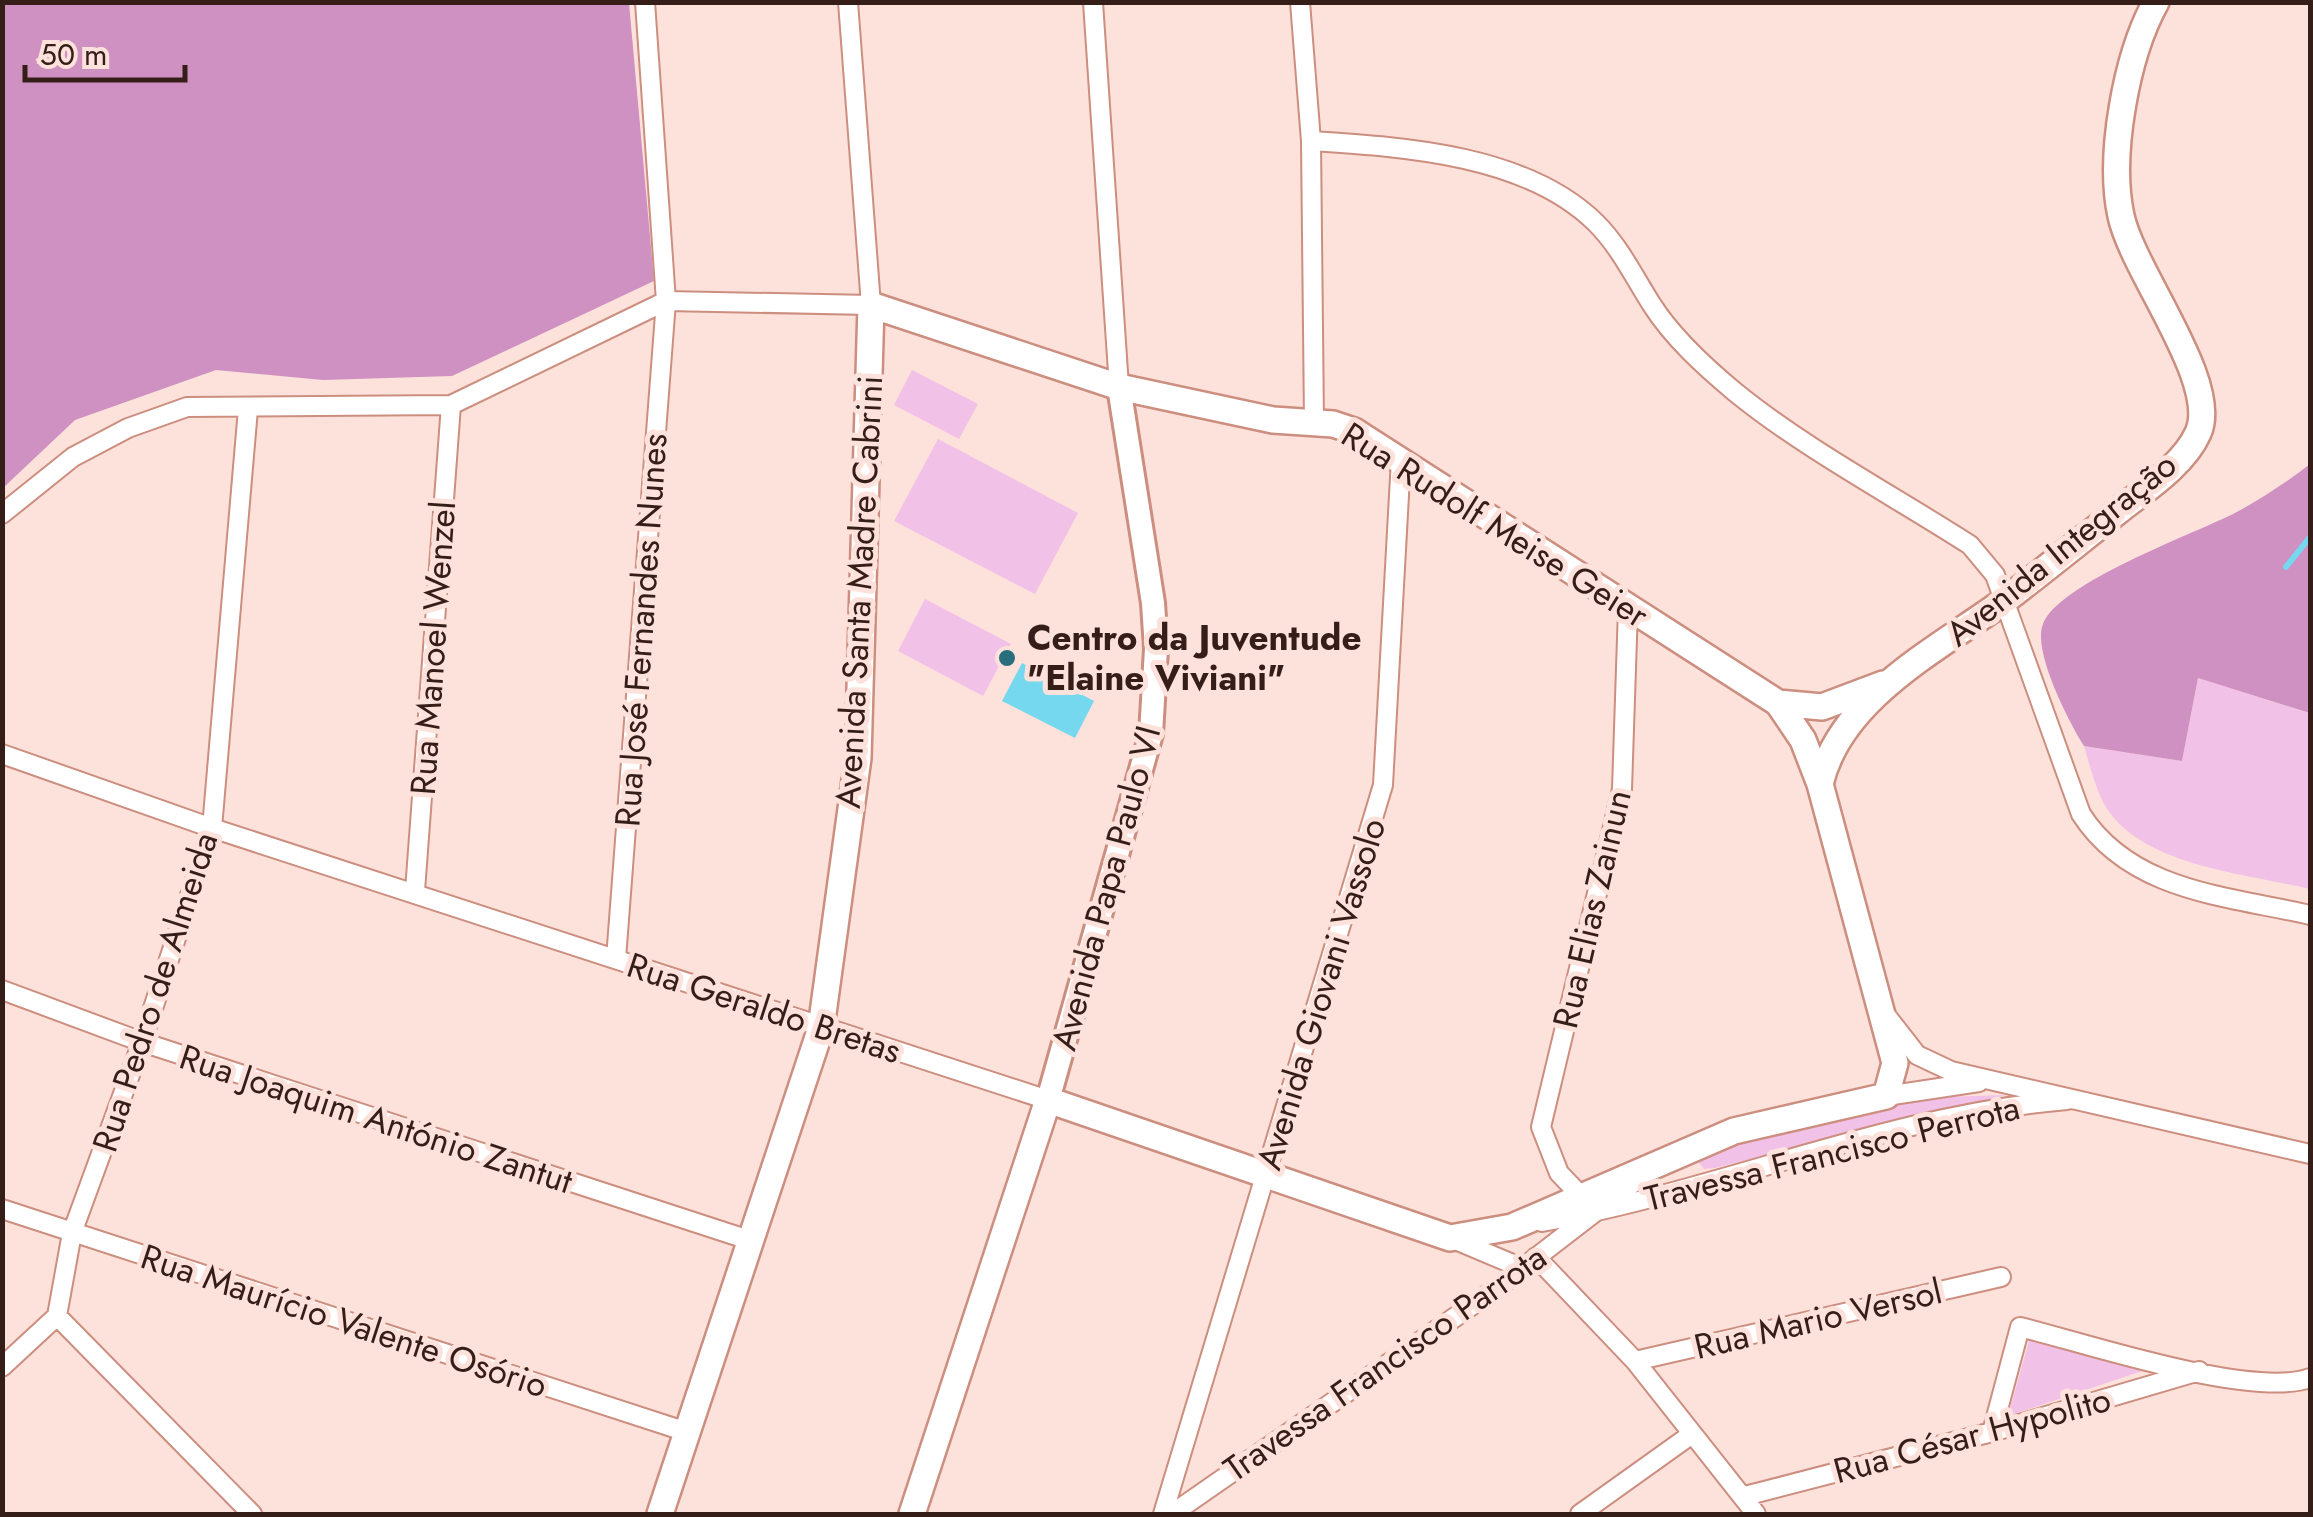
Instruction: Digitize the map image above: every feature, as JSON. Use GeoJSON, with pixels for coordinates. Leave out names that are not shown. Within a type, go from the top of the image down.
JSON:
{"type":"FeatureCollection","features":[{"type":"Feature","properties":{"kind":"main road","name":"Avenida Integração"},"geometry":{"type":"LineString","coordinates":[[1820,784],[1824,765],[1843,732],[1893,680],[2007,598],[2145,490],[2198,433],[2202,405],[2196,378],[2141,272],[2121,216],[2117,166],[2129,78],[2144,25],[2156,2]]}},
{"type":"Feature","properties":{"kind":"main road","name":"Rua Rudolf Meise Geier"},"geometry":{"type":"LineString","coordinates":[[871,305],[1119,387],[1273,420],[1314,422],[1354,431],[1778,703]]}},
{"type":"Feature","properties":{"kind":"main road","name":"Avenida Santa Madre Cabrini"},"geometry":{"type":"LineString","coordinates":[[660,1514],[821,1028],[858,758],[871,305]]}},
{"type":"Feature","properties":{"kind":"main road","name":"Avenida Integração"},"geometry":{"type":"LineString","coordinates":[[1778,703],[1822,707],[1893,680]]}},
{"type":"Feature","properties":{"kind":"main road"},"geometry":{"type":"LineString","coordinates":[[1778,703],[1803,740],[1820,784],[1884,1013],[1895,1063],[1886,1096]]}},
{"type":"Feature","properties":{"kind":"main road","name":"Travessa Francisco Perrota"},"geometry":{"type":"LineString","coordinates":[[1450,1238],[1512,1227],[1589,1204],[1660,1161],[1734,1131],[1886,1096]]}},
{"type":"Feature","properties":{"kind":"main road","name":"Rua Geraldo Bretas"},"geometry":{"type":"LineString","coordinates":[[1048,1100],[1268,1172],[1450,1238]]}},
{"type":"Feature","properties":{"kind":"main road","name":"Avenida Papa Paulo VI"},"geometry":{"type":"LineString","coordinates":[[912,1514],[1048,1100]]}},
{"type":"Feature","properties":{"kind":"street","name":"Rua José Fernandes Nunes"},"geometry":{"type":"LineString","coordinates":[[616,959],[666,301],[646,2]]}},
{"type":"Feature","properties":{"kind":"street","name":"Avenida Santa Madre Cabrini"},"geometry":{"type":"LineString","coordinates":[[848,2],[871,305]]}},
{"type":"Feature","properties":{"kind":"street","name":"Avenida Papa Paulo VI"},"geometry":{"type":"LineString","coordinates":[[1048,1100],[1151,734],[1156,649],[1153,603],[1119,387],[1094,2]]}},
{"type":"Feature","properties":{"kind":"street"},"geometry":{"type":"LineString","coordinates":[[1300,2],[1311,141],[1314,422]]}},
{"type":"Feature","properties":{"kind":"street"},"geometry":{"type":"LineString","coordinates":[[1311,141],[1398,146],[1445,154],[1526,180],[1565,200],[1606,235],[1652,306],[1692,353],[1756,408],[1970,545],[2007,598],[2081,814],[2091,830],[2140,872],[2183,887],[2310,915]]}},
{"type":"Feature","properties":{"kind":"street","name":"Rua Rudolf Meise Geier"},"geometry":{"type":"LineString","coordinates":[[666,301],[871,305]]}},
{"type":"Feature","properties":{"kind":"street"},"geometry":{"type":"LineString","coordinates":[[2,514],[74,457],[128,428],[187,407],[451,406],[666,301]]}},
{"type":"Feature","properties":{"kind":"street","name":"Rua Manoel Wenzel"},"geometry":{"type":"LineString","coordinates":[[416,891],[451,406]]}},
{"type":"Feature","properties":{"kind":"street","name":"Rua Pedro de Almeida"},"geometry":{"type":"LineString","coordinates":[[57,1316],[72,1234],[142,1042],[212,828],[248,409]]}},
{"type":"Feature","properties":{"kind":"street","name":"Avenida Giovani Vassolo"},"geometry":{"type":"LineString","coordinates":[[1163,1514],[1384,785],[1401,460]]}},
{"type":"Feature","properties":{"kind":"street","name":"Rua Elias Zainun"},"geometry":{"type":"LineString","coordinates":[[1589,1204],[1559,1173],[1541,1127],[1622,790],[1628,608]]}},
{"type":"Feature","properties":{"kind":"street","name":"Rua Geraldo Bretas"},"geometry":{"type":"LineString","coordinates":[[2,754],[212,828],[416,891],[1048,1100]]}},
{"type":"Feature","properties":{"kind":"street","name":"Rua Joaquim António Zantut"},"geometry":{"type":"LineString","coordinates":[[2,990],[142,1042],[752,1241]]}},
{"type":"Feature","properties":{"kind":"street"},"geometry":{"type":"LineString","coordinates":[[1884,1013],[1917,1056],[1985,1081],[2310,1154]]}},
{"type":"Feature","properties":{"kind":"street","name":"Travessa Francisco Perrota"},"geometry":{"type":"LineString","coordinates":[[1886,1096],[1985,1081]]}},
{"type":"Feature","properties":{"kind":"street","name":"Travessa Francisco Perrota"},"geometry":{"type":"LineString","coordinates":[[1589,1204],[1886,1132],[2012,1105],[2068,1100]]}},
{"type":"Feature","properties":{"kind":"street","name":"Travessa Francisco Parrota"},"geometry":{"type":"LineString","coordinates":[[1172,1514],[1529,1262],[1589,1204]]}},
{"type":"Feature","properties":{"kind":"street","name":"Rua Maurício Valente Osório"},"geometry":{"type":"LineString","coordinates":[[2,1209],[687,1432]]}},
{"type":"Feature","properties":{"kind":"street","name":"Rua Geraldo Bretas"},"geometry":{"type":"LineString","coordinates":[[1450,1238],[1529,1262],[1635,1361],[1756,1514]]}},
{"type":"Feature","properties":{"kind":"street","name":"Rua Mario Versol"},"geometry":{"type":"LineString","coordinates":[[1635,1361],[2001,1278]]}},
{"type":"Feature","properties":{"kind":"street"},"geometry":{"type":"LineString","coordinates":[[2,1367],[57,1316],[255,1514]]}},
{"type":"Feature","properties":{"kind":"street"},"geometry":{"type":"LineString","coordinates":[[1992,1432],[2020,1327],[2250,1381],[2298,1383],[2310,1378]]}},
{"type":"Feature","properties":{"kind":"street","name":"Rua César Hypolito"},"geometry":{"type":"LineString","coordinates":[[1745,1496],[1992,1432],[2199,1371]]}},
{"type":"Feature","properties":{"kind":"street"},"geometry":{"type":"LineString","coordinates":[[1580,1514],[1692,1434]]}},
{"type":"Feature","properties":{"kind":"shaded area"},"geometry":{"type":"Polygon","coordinates":[[[3,2],[629,3],[654,281],[452,376],[323,380],[216,370],[75,420],[3,488],[3,2]]]}},
{"type":"Feature","properties":{"kind":"shaded area"},"geometry":{"type":"Polygon","coordinates":[[[912,370],[978,404],[959,439],[894,405],[912,370]]]}},
{"type":"Feature","properties":{"kind":"shaded area"},"geometry":{"type":"Polygon","coordinates":[[[938,439],[1078,513],[1035,594],[894,521],[938,439]]]}},
{"type":"Feature","properties":{"kind":"shaded area"},"geometry":{"type":"Polygon","coordinates":[[[2310,464],[2310,713],[2198,678],[2182,761],[2084,746],[2054,686],[2043,651],[2043,624],[2054,608],[2128,561],[2243,509],[2310,464]]]}},
{"type":"Feature","properties":{"kind":"shaded area"},"geometry":{"type":"Polygon","coordinates":[[[925,599],[1011,644],[983,696],[898,651],[925,599]]]}},
{"type":"Feature","properties":{"kind":"shaded area"},"geometry":{"type":"Polygon","coordinates":[[[2198,678],[2310,713],[2310,889],[2224,871],[2164,852],[2138,839],[2117,821],[2101,798],[2084,746],[2182,761],[2198,678]]]}},
{"type":"Feature","properties":{"kind":"shaded area"},"geometry":{"type":"Polygon","coordinates":[[[2006,1095],[1715,1168],[1704,1169],[1699,1163],[1700,1156],[1722,1143],[1911,1098],[2006,1095]]]}},
{"type":"Feature","properties":{"kind":"shaded area"},"geometry":{"type":"Polygon","coordinates":[[[2031,1334],[2151,1368],[2008,1416],[2031,1334]]]}},
{"type":"Feature","properties":{"kind":"water"},"geometry":{"type":"Polygon","coordinates":[[[1022,663],[1094,701],[1075,738],[1002,701],[1022,663]]]}},
{"type":"Feature","properties":{"kind":"waterway"},"geometry":{"type":"LineString","coordinates":[[2286,567],[2310,537]]}},
{"type":"Feature","properties":{"kind":"place","name":"Centro da Juventude \"Elaine Viviani\""},"geometry":{"type":"Point","coordinates":[1007,658]}}]}
